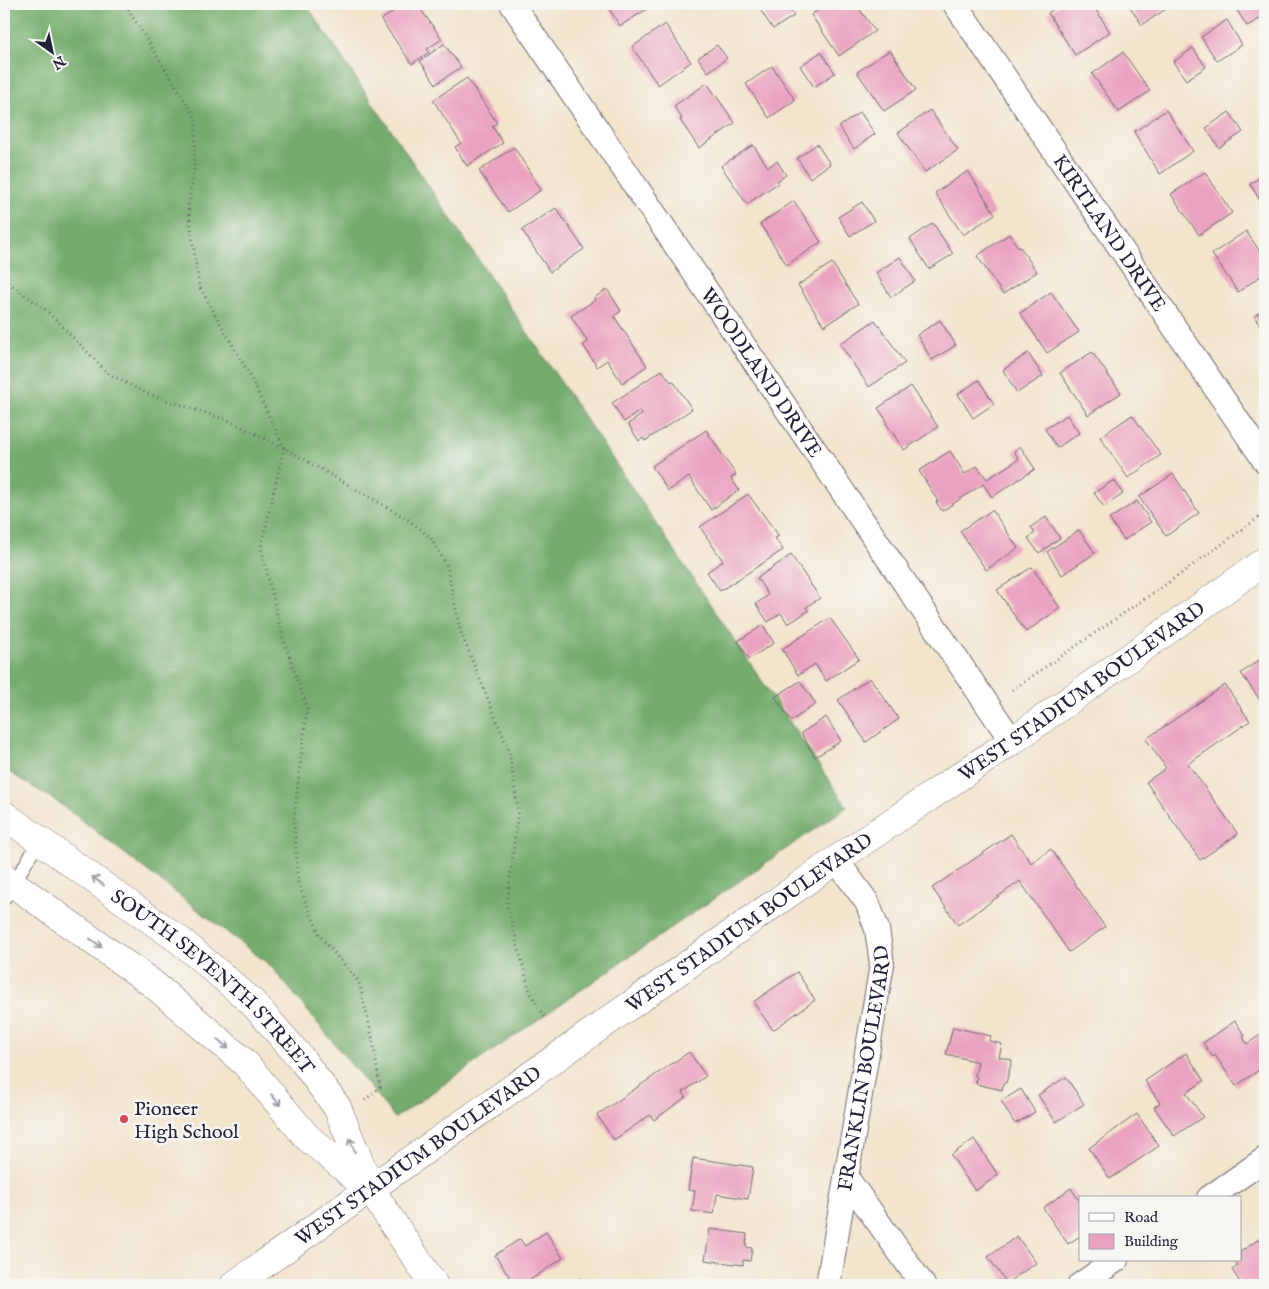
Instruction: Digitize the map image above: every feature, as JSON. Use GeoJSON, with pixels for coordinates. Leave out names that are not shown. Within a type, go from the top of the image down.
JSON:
{"type":"FeatureCollection","features":[{"type":"Feature","properties":{"kind":"main road","name":"WEST STADIUM BOULEVARD"},"geometry":{"type":"LineString","coordinates":[[234,1285],[836,860],[1012,740],[1265,561]]}},
{"type":"Feature","properties":{"kind":"main road","name":"SOUTH SEVENTH STREET"},"geometry":{"type":"LineString","coordinates":[[4,815],[182,942],[252,1002],[300,1057],[337,1107],[371,1190],[434,1285]]}},
{"type":"Feature","properties":{"kind":"main road","name":"SOUTH SEVENTH STREET"},"geometry":{"type":"LineString","coordinates":[[7,887],[153,984],[245,1063],[307,1137],[371,1190]]}},
{"type":"Feature","properties":{"kind":"street","name":"WOODLAND DRIVE"},"geometry":{"type":"LineString","coordinates":[[512,4],[1012,740]]}},
{"type":"Feature","properties":{"kind":"street","name":"KIRTLAND DRIVE"},"geometry":{"type":"LineString","coordinates":[[955,4],[1265,460]]}},
{"type":"Feature","properties":{"kind":"street","name":"FRANKLIN BOULEVARD"},"geometry":{"type":"LineString","coordinates":[[828,1285],[882,964],[877,929],[866,902],[836,860]]}},
{"type":"Feature","properties":{"kind":"street"},"geometry":{"type":"LineString","coordinates":[[1211,1196],[1265,1159]]}},
{"type":"Feature","properties":{"kind":"street"},"geometry":{"type":"LineString","coordinates":[[846,1177],[923,1285]]}},
{"type":"Feature","properties":{"kind":"street"},"geometry":{"type":"LineString","coordinates":[[1080,1285],[1113,1262]]}},
{"type":"Feature","properties":{"kind":"lane"},"geometry":{"type":"LineString","coordinates":[[7,887],[40,840]]}},
{"type":"Feature","properties":{"kind":"path"},"geometry":{"type":"LineString","coordinates":[[128,4],[129,11],[196,118],[194,169],[188,207],[198,286],[249,374],[284,448],[261,547],[282,635],[308,708],[294,818],[298,883],[320,936],[359,982],[373,1041],[380,1088],[359,1105]]}},
{"type":"Feature","properties":{"kind":"path"},"geometry":{"type":"LineString","coordinates":[[4,280],[46,310],[109,374],[148,394],[230,421],[284,448],[406,518],[430,537],[447,566],[460,630],[509,751],[518,810],[507,905],[530,992],[545,1018]]}},
{"type":"Feature","properties":{"kind":"path"},"geometry":{"type":"LineString","coordinates":[[1012,690],[1175,578],[1265,513]]}},
{"type":"Feature","properties":{"kind":"green space"},"geometry":{"type":"Polygon","coordinates":[[[4,4],[306,4],[847,807],[395,1118],[271,966],[59,803],[4,769],[4,4]]]}},
{"type":"Feature","properties":{"kind":"building"},"geometry":{"type":"Polygon","coordinates":[[[404,4],[417,4],[442,39],[427,49],[429,52],[412,64],[381,20],[404,4]]]}},
{"type":"Feature","properties":{"kind":"building"},"geometry":{"type":"Polygon","coordinates":[[[606,4],[655,4],[620,26],[606,4]]]}},
{"type":"Feature","properties":{"kind":"building"},"geometry":{"type":"Polygon","coordinates":[[[765,4],[786,4],[794,16],[773,29],[759,8],[765,4]]]}},
{"type":"Feature","properties":{"kind":"building"},"geometry":{"type":"Polygon","coordinates":[[[827,4],[856,4],[875,31],[839,56],[811,15],[827,4]]]}},
{"type":"Feature","properties":{"kind":"building"},"geometry":{"type":"Polygon","coordinates":[[[1061,4],[1092,4],[1110,32],[1075,55],[1048,13],[1061,4]]]}},
{"type":"Feature","properties":{"kind":"building"},"geometry":{"type":"Polygon","coordinates":[[[1128,4],[1162,4],[1166,9],[1142,25],[1128,4]]]}},
{"type":"Feature","properties":{"kind":"building"},"geometry":{"type":"Polygon","coordinates":[[[1233,4],[1265,4],[1265,16],[1247,26],[1233,4]]]}},
{"type":"Feature","properties":{"kind":"building"},"geometry":{"type":"Polygon","coordinates":[[[1227,20],[1242,45],[1217,61],[1201,37],[1227,20]]]}},
{"type":"Feature","properties":{"kind":"building"},"geometry":{"type":"Polygon","coordinates":[[[665,24],[691,62],[658,85],[632,47],[665,24]]]}},
{"type":"Feature","properties":{"kind":"building"},"geometry":{"type":"Polygon","coordinates":[[[444,44],[461,67],[436,84],[420,61],[444,44]]]}},
{"type":"Feature","properties":{"kind":"building"},"geometry":{"type":"Polygon","coordinates":[[[717,45],[727,58],[708,72],[698,58],[717,45]]]}},
{"type":"Feature","properties":{"kind":"building"},"geometry":{"type":"Polygon","coordinates":[[[1193,48],[1206,67],[1186,80],[1173,62],[1193,48]]]}},
{"type":"Feature","properties":{"kind":"building"},"geometry":{"type":"Polygon","coordinates":[[[890,50],[916,90],[884,111],[857,72],[890,50]]]}},
{"type":"Feature","properties":{"kind":"building"},"geometry":{"type":"Polygon","coordinates":[[[821,52],[835,73],[814,87],[800,66],[821,52]]]}},
{"type":"Feature","properties":{"kind":"building"},"geometry":{"type":"Polygon","coordinates":[[[1123,52],[1150,91],[1119,112],[1092,74],[1123,52]]]}},
{"type":"Feature","properties":{"kind":"building"},"geometry":{"type":"Polygon","coordinates":[[[772,66],[795,100],[769,118],[746,84],[772,66]]]}},
{"type":"Feature","properties":{"kind":"building"},"geometry":{"type":"Polygon","coordinates":[[[467,78],[497,123],[492,126],[503,143],[467,166],[455,147],[461,143],[433,100],[467,78]]]}},
{"type":"Feature","properties":{"kind":"building"},"geometry":{"type":"Polygon","coordinates":[[[707,83],[735,123],[699,148],[680,120],[682,119],[674,106],[707,83]]]}},
{"type":"Feature","properties":{"kind":"building"},"geometry":{"type":"Polygon","coordinates":[[[930,110],[958,150],[925,172],[898,133],[930,110]]]}},
{"type":"Feature","properties":{"kind":"building"},"geometry":{"type":"Polygon","coordinates":[[[1166,110],[1193,151],[1160,174],[1134,132],[1166,110]]]}},
{"type":"Feature","properties":{"kind":"building"},"geometry":{"type":"Polygon","coordinates":[[[860,112],[875,134],[854,149],[839,127],[860,112]]]}},
{"type":"Feature","properties":{"kind":"building"},"geometry":{"type":"Polygon","coordinates":[[[1229,112],[1243,132],[1219,148],[1206,128],[1229,112]]]}},
{"type":"Feature","properties":{"kind":"building"},"geometry":{"type":"Polygon","coordinates":[[[817,144],[830,164],[810,178],[797,158],[817,144]]]}},
{"type":"Feature","properties":{"kind":"building"},"geometry":{"type":"Polygon","coordinates":[[[753,145],[768,167],[777,161],[786,175],[777,181],[778,183],[747,204],[721,166],[753,145]]]}},
{"type":"Feature","properties":{"kind":"building"},"geometry":{"type":"Polygon","coordinates":[[[514,147],[541,190],[508,212],[479,171],[514,147]]]}},
{"type":"Feature","properties":{"kind":"building"},"geometry":{"type":"Polygon","coordinates":[[[968,171],[995,214],[963,235],[935,193],[968,171]]]}},
{"type":"Feature","properties":{"kind":"building"},"geometry":{"type":"Polygon","coordinates":[[[1205,172],[1232,213],[1199,235],[1171,194],[1205,172]]]}},
{"type":"Feature","properties":{"kind":"building"},"geometry":{"type":"Polygon","coordinates":[[[1265,174],[1265,206],[1264,207],[1250,184],[1265,174]]]}},
{"type":"Feature","properties":{"kind":"building"},"geometry":{"type":"Polygon","coordinates":[[[794,201],[821,242],[787,265],[760,224],[794,201]]]}},
{"type":"Feature","properties":{"kind":"building"},"geometry":{"type":"Polygon","coordinates":[[[862,202],[874,221],[850,236],[838,217],[862,202]]]}},
{"type":"Feature","properties":{"kind":"building"},"geometry":{"type":"Polygon","coordinates":[[[556,208],[584,249],[550,272],[522,230],[556,208]]]}},
{"type":"Feature","properties":{"kind":"building"},"geometry":{"type":"Polygon","coordinates":[[[933,223],[953,254],[929,269],[910,239],[933,223]]]}},
{"type":"Feature","properties":{"kind":"building"},"geometry":{"type":"Polygon","coordinates":[[[1246,231],[1265,259],[1265,273],[1238,292],[1212,254],[1246,231]]]}},
{"type":"Feature","properties":{"kind":"building"},"geometry":{"type":"Polygon","coordinates":[[[1009,234],[1037,272],[1003,294],[977,256],[1009,234]]]}},
{"type":"Feature","properties":{"kind":"building"},"geometry":{"type":"Polygon","coordinates":[[[900,257],[915,281],[891,297],[876,273],[900,257]]]}},
{"type":"Feature","properties":{"kind":"building"},"geometry":{"type":"Polygon","coordinates":[[[832,263],[858,304],[824,326],[798,285],[832,263]]]}},
{"type":"Feature","properties":{"kind":"building"},"geometry":{"type":"Polygon","coordinates":[[[607,289],[621,311],[614,316],[647,366],[622,383],[607,360],[597,367],[583,345],[588,342],[571,316],[595,300],[594,298],[607,289]]]}},
{"type":"Feature","properties":{"kind":"building"},"geometry":{"type":"Polygon","coordinates":[[[1051,292],[1079,332],[1047,353],[1020,313],[1051,292]]]}},
{"type":"Feature","properties":{"kind":"building"},"geometry":{"type":"Polygon","coordinates":[[[1265,309],[1265,332],[1254,316],[1265,309]]]}},
{"type":"Feature","properties":{"kind":"building"},"geometry":{"type":"Polygon","coordinates":[[[875,320],[905,363],[869,387],[840,344],[875,320]]]}},
{"type":"Feature","properties":{"kind":"building"},"geometry":{"type":"Polygon","coordinates":[[[940,320],[956,345],[932,360],[917,335],[940,320]]]}},
{"type":"Feature","properties":{"kind":"building"},"geometry":{"type":"Polygon","coordinates":[[[1092,352],[1121,393],[1088,415],[1060,373],[1092,352]]]}},
{"type":"Feature","properties":{"kind":"building"},"geometry":{"type":"Polygon","coordinates":[[[1028,353],[1043,376],[1017,393],[1003,370],[1028,353]]]}},
{"type":"Feature","properties":{"kind":"building"},"geometry":{"type":"Polygon","coordinates":[[[662,370],[671,382],[673,381],[692,409],[645,441],[643,438],[639,441],[628,424],[643,414],[640,411],[624,422],[612,403],[662,370]]]}},
{"type":"Feature","properties":{"kind":"building"},"geometry":{"type":"Polygon","coordinates":[[[979,380],[994,404],[973,418],[958,394],[979,380]]]}},
{"type":"Feature","properties":{"kind":"building"},"geometry":{"type":"Polygon","coordinates":[[[911,386],[938,427],[904,450],[878,408],[911,386]]]}},
{"type":"Feature","properties":{"kind":"building"},"geometry":{"type":"Polygon","coordinates":[[[1067,415],[1079,433],[1057,448],[1045,429],[1067,415]]]}},
{"type":"Feature","properties":{"kind":"building"},"geometry":{"type":"Polygon","coordinates":[[[1132,415],[1161,455],[1128,478],[1100,437],[1132,415]]]}},
{"type":"Feature","properties":{"kind":"building"},"geometry":{"type":"Polygon","coordinates":[[[706,430],[736,475],[731,478],[739,490],[711,510],[689,477],[668,491],[652,466],[706,430]]]}},
{"type":"Feature","properties":{"kind":"building"},"geometry":{"type":"Polygon","coordinates":[[[1020,446],[1035,469],[992,497],[983,484],[942,511],[936,502],[938,501],[919,471],[950,451],[965,474],[977,466],[987,479],[1019,459],[1014,451],[1020,446]]]}},
{"type":"Feature","properties":{"kind":"building"},"geometry":{"type":"Polygon","coordinates":[[[1173,474],[1199,513],[1166,536],[1139,497],[1173,474]]]}},
{"type":"Feature","properties":{"kind":"building"},"geometry":{"type":"Polygon","coordinates":[[[1114,480],[1123,494],[1104,507],[1094,493],[1114,480]]]}},
{"type":"Feature","properties":{"kind":"building"},"geometry":{"type":"Polygon","coordinates":[[[748,494],[779,536],[775,538],[783,550],[720,591],[707,572],[723,561],[700,527],[748,494]]]}},
{"type":"Feature","properties":{"kind":"building"},"geometry":{"type":"Polygon","coordinates":[[[1137,501],[1151,522],[1124,540],[1109,519],[1137,501]]]}},
{"type":"Feature","properties":{"kind":"building"},"geometry":{"type":"Polygon","coordinates":[[[992,510],[1018,548],[986,570],[960,531],[992,510]]]}},
{"type":"Feature","properties":{"kind":"building"},"geometry":{"type":"Polygon","coordinates":[[[1046,517],[1060,538],[1039,553],[1028,538],[1035,533],[1031,527],[1046,517]]]}},
{"type":"Feature","properties":{"kind":"building"},"geometry":{"type":"Polygon","coordinates":[[[1079,530],[1095,553],[1062,575],[1047,552],[1079,530]]]}},
{"type":"Feature","properties":{"kind":"building"},"geometry":{"type":"Polygon","coordinates":[[[791,555],[820,598],[806,607],[808,611],[788,624],[781,613],[768,622],[756,604],[768,595],[757,578],[791,555]]]}},
{"type":"Feature","properties":{"kind":"building"},"geometry":{"type":"Polygon","coordinates":[[[1032,567],[1060,608],[1026,632],[997,590],[1032,567]]]}},
{"type":"Feature","properties":{"kind":"building"},"geometry":{"type":"Polygon","coordinates":[[[830,618],[859,659],[826,681],[815,664],[798,675],[782,649],[830,618]]]}},
{"type":"Feature","properties":{"kind":"building"},"geometry":{"type":"Polygon","coordinates":[[[763,625],[774,643],[749,659],[738,641],[763,625]]]}},
{"type":"Feature","properties":{"kind":"building"},"geometry":{"type":"Polygon","coordinates":[[[1265,656],[1265,707],[1241,673],[1265,656]]]}},
{"type":"Feature","properties":{"kind":"building"},"geometry":{"type":"Polygon","coordinates":[[[870,678],[899,719],[866,742],[838,700],[870,678]]]}},
{"type":"Feature","properties":{"kind":"building"},"geometry":{"type":"Polygon","coordinates":[[[800,681],[816,704],[791,721],[775,697],[800,681]]]}},
{"type":"Feature","properties":{"kind":"building"},"geometry":{"type":"Polygon","coordinates":[[[1225,685],[1250,721],[1188,764],[1238,834],[1200,860],[1146,782],[1166,768],[1146,739],[1225,685]]]}},
{"type":"Feature","properties":{"kind":"building"},"geometry":{"type":"Polygon","coordinates":[[[826,717],[841,741],[815,757],[801,733],[826,717]]]}},
{"type":"Feature","properties":{"kind":"building"},"geometry":{"type":"Polygon","coordinates":[[[1011,834],[1031,863],[1051,849],[1105,927],[1069,952],[1020,881],[958,925],[932,888],[1011,834]]]}},
{"type":"Feature","properties":{"kind":"building"},"geometry":{"type":"Polygon","coordinates":[[[797,972],[815,1000],[773,1030],[753,1002],[797,972]]]}},
{"type":"Feature","properties":{"kind":"building"},"geometry":{"type":"Polygon","coordinates":[[[1235,1021],[1245,1036],[1243,1037],[1247,1044],[1263,1033],[1265,1036],[1265,1072],[1262,1068],[1236,1086],[1215,1055],[1213,1057],[1203,1043],[1235,1021]]]}},
{"type":"Feature","properties":{"kind":"building"},"geometry":{"type":"Polygon","coordinates":[[[953,1027],[991,1036],[989,1041],[1002,1044],[999,1057],[1012,1060],[1006,1083],[1004,1082],[1002,1090],[976,1084],[977,1077],[975,1076],[978,1062],[946,1054],[953,1027]]]}},
{"type":"Feature","properties":{"kind":"building"},"geometry":{"type":"Polygon","coordinates":[[[689,1052],[706,1076],[683,1092],[686,1097],[654,1120],[650,1115],[614,1140],[597,1115],[689,1052]]]}},
{"type":"Feature","properties":{"kind":"building"},"geometry":{"type":"Polygon","coordinates":[[[1186,1053],[1204,1081],[1186,1093],[1203,1117],[1174,1136],[1154,1107],[1160,1103],[1145,1081],[1186,1053]]]}},
{"type":"Feature","properties":{"kind":"building"},"geometry":{"type":"Polygon","coordinates":[[[1066,1077],[1084,1104],[1056,1122],[1038,1095],[1066,1077]]]}},
{"type":"Feature","properties":{"kind":"building"},"geometry":{"type":"Polygon","coordinates":[[[1021,1089],[1035,1112],[1015,1124],[1001,1101],[1021,1089]]]}},
{"type":"Feature","properties":{"kind":"building"},"geometry":{"type":"Polygon","coordinates":[[[1137,1114],[1159,1146],[1110,1179],[1089,1148],[1137,1114]]]}},
{"type":"Feature","properties":{"kind":"building"},"geometry":{"type":"Polygon","coordinates":[[[974,1139],[998,1175],[975,1191],[951,1155],[974,1139]]]}},
{"type":"Feature","properties":{"kind":"building"},"geometry":{"type":"Polygon","coordinates":[[[693,1158],[753,1167],[748,1199],[717,1194],[714,1214],[692,1211],[695,1191],[688,1190],[693,1158]]]}},
{"type":"Feature","properties":{"kind":"building"},"geometry":{"type":"Polygon","coordinates":[[[1071,1188],[1079,1200],[1079,1237],[1068,1244],[1043,1208],[1071,1188]]]}},
{"type":"Feature","properties":{"kind":"building"},"geometry":{"type":"Polygon","coordinates":[[[710,1229],[747,1234],[746,1247],[752,1248],[750,1261],[743,1260],[743,1265],[705,1260],[710,1229]]]}},
{"type":"Feature","properties":{"kind":"building"},"geometry":{"type":"Polygon","coordinates":[[[546,1232],[563,1258],[523,1285],[515,1285],[495,1255],[520,1239],[525,1246],[546,1232]]]}},
{"type":"Feature","properties":{"kind":"building"},"geometry":{"type":"Polygon","coordinates":[[[1265,1235],[1265,1283],[1261,1285],[1236,1285],[1240,1282],[1232,1270],[1238,1266],[1236,1262],[1242,1262],[1242,1251],[1265,1235]]]}},
{"type":"Feature","properties":{"kind":"building"},"geometry":{"type":"Polygon","coordinates":[[[1017,1236],[1036,1263],[1007,1283],[988,1257],[1017,1236]]]}},
{"type":"Feature","properties":{"kind":"building"},"geometry":{"type":"Polygon","coordinates":[[[581,1278],[586,1285],[569,1285],[581,1278]]]}},
{"type":"Feature","properties":{"kind":"place","name":"Pioneer High School"},"geometry":{"type":"Point","coordinates":[124,1119]}}]}
